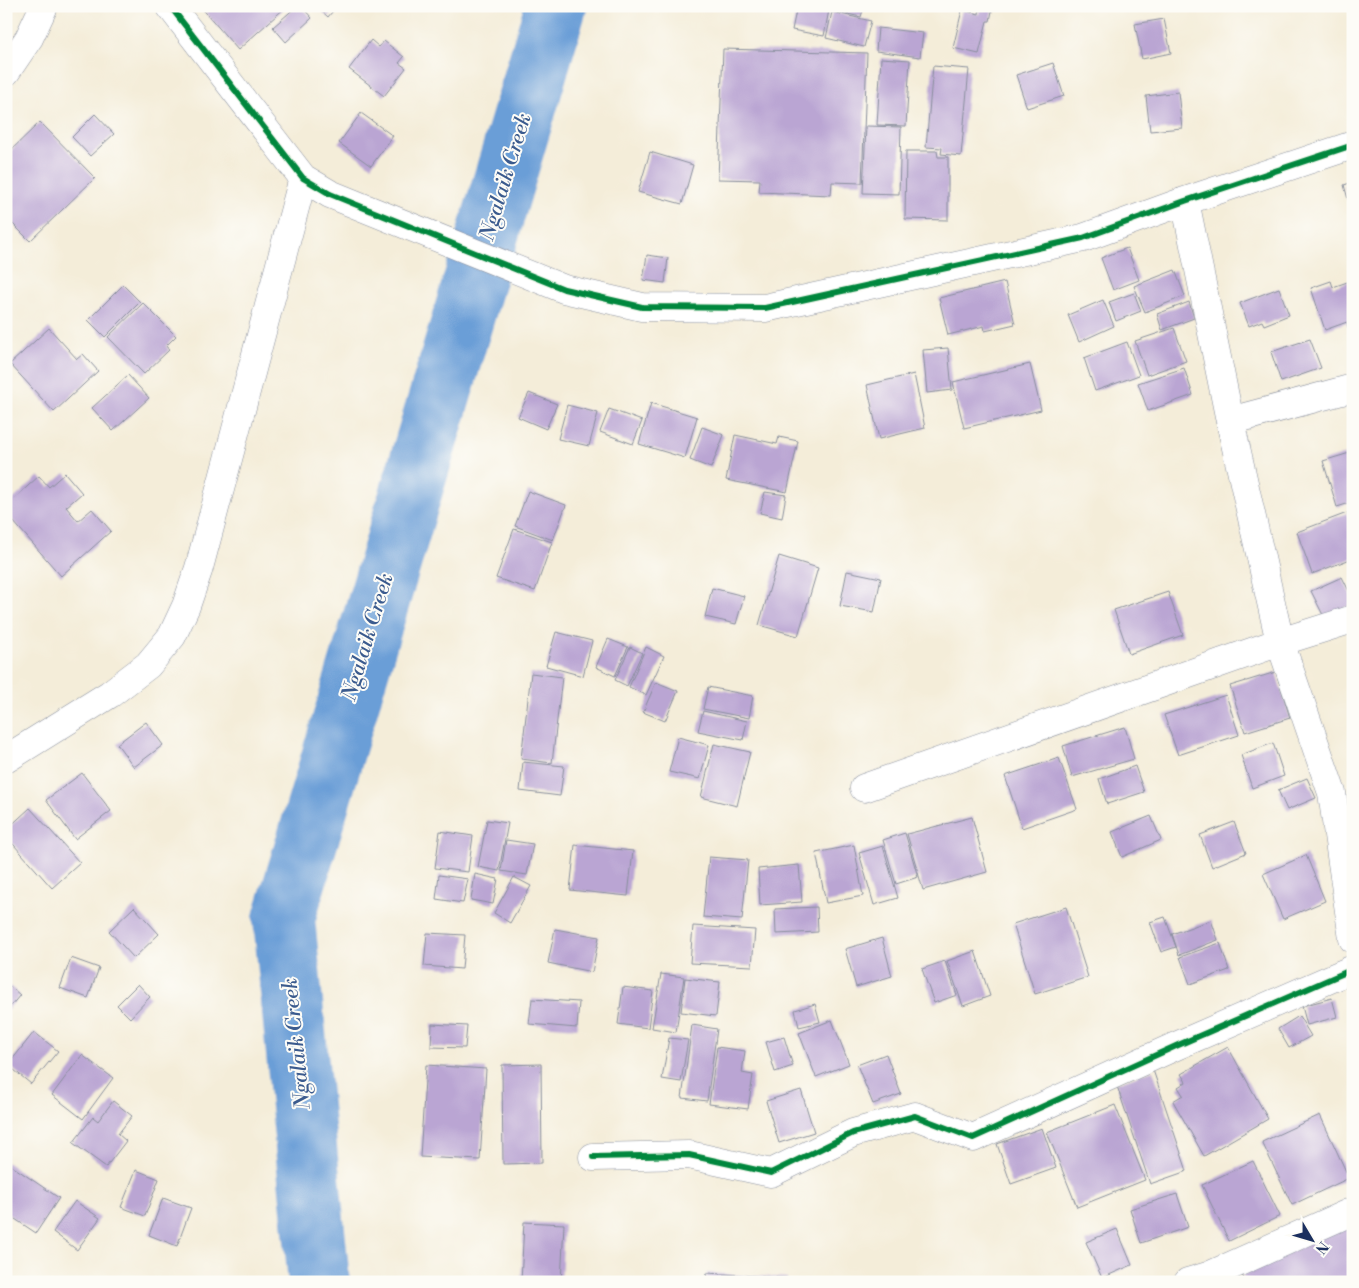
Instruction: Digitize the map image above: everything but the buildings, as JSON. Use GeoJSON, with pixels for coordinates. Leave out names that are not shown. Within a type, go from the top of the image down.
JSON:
{"type":"FeatureCollection","features":[{"type":"Feature","properties":{"kind":"street"},"geometry":{"type":"LineString","coordinates":[[6,72],[29,38],[44,6]]}},
{"type":"Feature","properties":{"kind":"street"},"geometry":{"type":"LineString","coordinates":[[170,6],[302,178],[330,194],[564,289],[642,307],[765,308],[1083,238],[1185,201],[1353,145]]}},
{"type":"Feature","properties":{"kind":"street"},"geometry":{"type":"LineString","coordinates":[[6,759],[110,694],[148,665],[172,636],[186,606],[199,568],[302,178]]}},
{"type":"Feature","properties":{"kind":"street"},"geometry":{"type":"LineString","coordinates":[[1185,201],[1230,421],[1280,642],[1332,793],[1353,939]]}},
{"type":"Feature","properties":{"kind":"street"},"geometry":{"type":"LineString","coordinates":[[1230,421],[1353,388]]}},
{"type":"Feature","properties":{"kind":"street"},"geometry":{"type":"LineString","coordinates":[[864,788],[1280,642],[1353,619]]}},
{"type":"Feature","properties":{"kind":"street"},"geometry":{"type":"LineString","coordinates":[[593,1157],[689,1155],[771,1173],[853,1133],[915,1116],[973,1138],[1176,1046],[1353,969]]}},
{"type":"Feature","properties":{"kind":"street"},"geometry":{"type":"LineString","coordinates":[[1188,1282],[1208,1276],[1353,1211]]}},
{"type":"Feature","properties":{"kind":"waterway","name":"Ngalaik Creek"},"geometry":{"type":"LineString","coordinates":[[319,1282],[284,919],[556,6]]}},
{"type":"Feature","properties":{"kind":"cycle path"},"geometry":{"type":"LineString","coordinates":[[170,6],[303,178],[330,194],[564,289],[642,307],[765,308],[1083,238],[1185,201],[1353,145]]}},
{"type":"Feature","properties":{"kind":"cycle path"},"geometry":{"type":"LineString","coordinates":[[593,1157],[689,1155],[771,1173],[853,1133],[915,1116],[973,1138],[1176,1046],[1353,969]]}}]}
